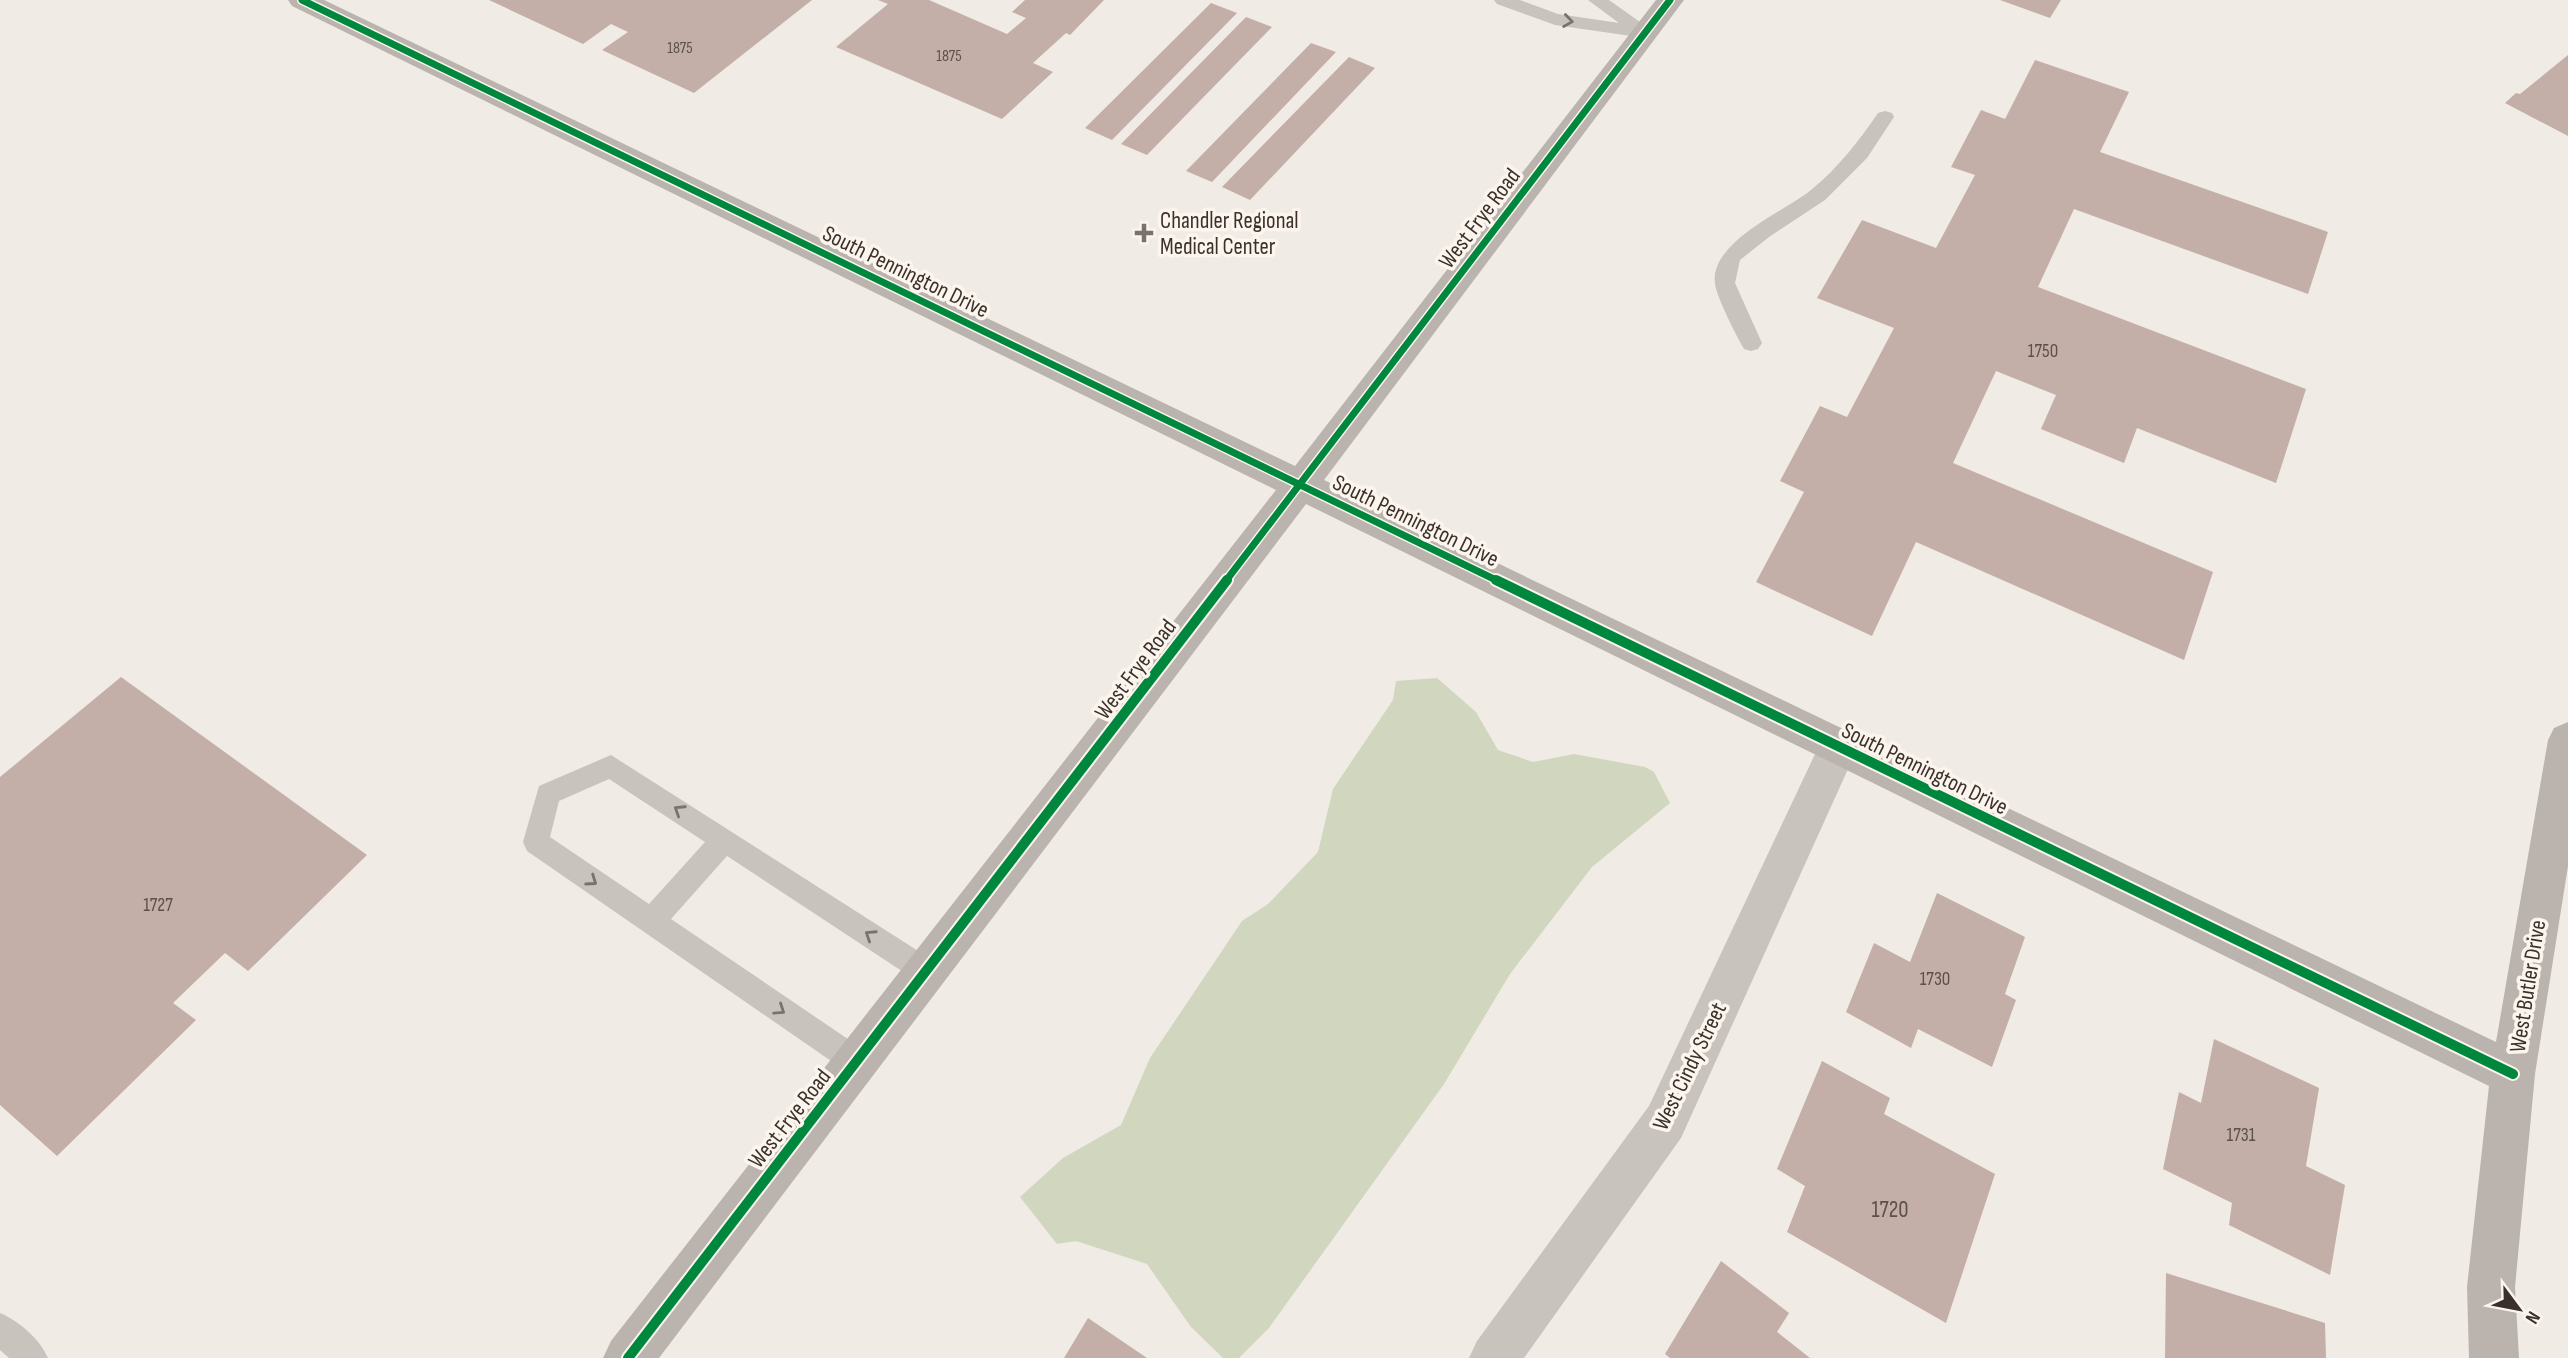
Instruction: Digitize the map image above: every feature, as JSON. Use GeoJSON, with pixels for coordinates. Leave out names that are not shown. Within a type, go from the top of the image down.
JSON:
{"type":"FeatureCollection","features":[{"type":"Feature","properties":{"kind":"street","name":"South Pennington Drive"},"geometry":{"type":"LineString","coordinates":[[302,0],[2513,1074]]}},
{"type":"Feature","properties":{"kind":"street","name":"West Frye Road"},"geometry":{"type":"LineString","coordinates":[[628,1358],[927,972],[1670,0]]}},
{"type":"Feature","properties":{"kind":"street","name":"West Butler Drive"},"geometry":{"type":"LineString","coordinates":[[2494,1358],[2491,1287],[2513,1074],[2568,740]]}},
{"type":"Feature","properties":{"kind":"street","name":"West Cindy Street"},"geometry":{"type":"LineString","coordinates":[[1494,1358],[1665,1122],[1838,747]]}},
{"type":"Feature","properties":{"kind":"lane"},"geometry":{"type":"LineString","coordinates":[[1503,0],[1555,19],[1645,32]]}},
{"type":"Feature","properties":{"kind":"lane"},"geometry":{"type":"LineString","coordinates":[[1597,0],[1645,32]]}},
{"type":"Feature","properties":{"kind":"lane"},"geometry":{"type":"LineString","coordinates":[[1751,343],[1725,283],[1731,257],[1762,232],[1818,195],[1860,153],[1885,117]]}},
{"type":"Feature","properties":{"kind":"lane"},"geometry":{"type":"LineString","coordinates":[[857,1062],[536,842],[548,793],[611,766],[927,972]]}},
{"type":"Feature","properties":{"kind":"lane"},"geometry":{"type":"LineString","coordinates":[[652,922],[724,840]]}},
{"type":"Feature","properties":{"kind":"lane"},"geometry":{"type":"LineString","coordinates":[[0,1329],[32,1358]]}},
{"type":"Feature","properties":{"kind":"green space"},"geometry":{"type":"Polygon","coordinates":[[[1437,678],[1476,712],[1498,750],[1533,762],[1574,754],[1645,767],[1654,772],[1670,803],[1592,867],[1510,974],[1444,1084],[1269,1328],[1239,1358],[1223,1358],[1191,1327],[1147,1264],[1076,1241],[1057,1244],[1020,1197],[1063,1158],[1121,1125],[1150,1058],[1242,921],[1268,904],[1318,852],[1333,789],[1393,700],[1396,681],[1437,678]]]}},
{"type":"Feature","properties":{"kind":"building"},"geometry":{"type":"Polygon","coordinates":[[[489,0],[812,0],[694,93],[602,50],[628,32],[611,24],[583,44],[489,0]]]}},
{"type":"Feature","properties":{"kind":"building"},"geometry":{"type":"Polygon","coordinates":[[[878,0],[929,0],[1007,34],[1026,18],[1012,12],[1025,0],[1104,0],[1070,35],[1066,33],[1033,63],[1053,72],[1002,119],[836,47],[888,4],[878,0]]]}},
{"type":"Feature","properties":{"kind":"building"},"geometry":{"type":"Polygon","coordinates":[[[2000,0],[2061,0],[2050,18],[2000,0]]]}},
{"type":"Feature","properties":{"kind":"building"},"geometry":{"type":"Polygon","coordinates":[[[1211,3],[1237,13],[1112,140],[1085,128],[1211,3]]]}},
{"type":"Feature","properties":{"kind":"building"},"geometry":{"type":"Polygon","coordinates":[[[1246,17],[1272,27],[1147,155],[1121,144],[1246,17]]]}},
{"type":"Feature","properties":{"kind":"building"},"geometry":{"type":"Polygon","coordinates":[[[1311,43],[1336,52],[1212,182],[1186,171],[1311,43]]]}},
{"type":"Feature","properties":{"kind":"building"},"geometry":{"type":"Polygon","coordinates":[[[2568,55],[2568,136],[2505,103],[2568,55]]]}},
{"type":"Feature","properties":{"kind":"building"},"geometry":{"type":"Polygon","coordinates":[[[1349,57],[1375,68],[1250,200],[1222,187],[1349,57]]]}},
{"type":"Feature","properties":{"kind":"building"},"geometry":{"type":"Polygon","coordinates":[[[2035,60],[2129,92],[2100,152],[2328,232],[2308,294],[2074,209],[2038,287],[2306,389],[2276,483],[2137,428],[2124,463],[2041,429],[2056,395],[1996,371],[1953,463],[2213,572],[2184,660],[1916,542],[1872,636],[1756,582],[1804,492],[1780,481],[1820,406],[1847,417],[1894,328],[1817,298],[1862,220],[1936,248],[1975,175],[1951,167],[1981,110],[2005,119],[2035,60]]]}},
{"type":"Feature","properties":{"kind":"building"},"geometry":{"type":"Polygon","coordinates":[[[121,677],[367,855],[248,971],[225,953],[173,1003],[196,1020],[57,1156],[0,1105],[0,777],[121,677]]]}},
{"type":"Feature","properties":{"kind":"building"},"geometry":{"type":"Polygon","coordinates":[[[1937,893],[2025,937],[2005,994],[2016,1000],[1992,1067],[1918,1029],[1911,1048],[1846,1012],[1874,943],[1910,962],[1937,893]]]}},
{"type":"Feature","properties":{"kind":"building"},"geometry":{"type":"Polygon","coordinates":[[[2214,1039],[2319,1088],[2306,1166],[2345,1185],[2330,1275],[2229,1225],[2232,1203],[2163,1169],[2179,1092],[2201,1103],[2214,1039]]]}},
{"type":"Feature","properties":{"kind":"building"},"geometry":{"type":"Polygon","coordinates":[[[1822,1061],[1890,1098],[1884,1114],[1995,1174],[1946,1323],[1787,1232],[1805,1186],[1777,1169],[1822,1061]]]}},
{"type":"Feature","properties":{"kind":"building"},"geometry":{"type":"Polygon","coordinates":[[[1721,1261],[1789,1313],[1777,1332],[1810,1358],[1670,1358],[1665,1354],[1721,1261]]]}},
{"type":"Feature","properties":{"kind":"building"},"geometry":{"type":"Polygon","coordinates":[[[2166,1273],[2325,1323],[2326,1358],[2165,1358],[2166,1273]]]}},
{"type":"Feature","properties":{"kind":"building"},"geometry":{"type":"Polygon","coordinates":[[[1088,1318],[1147,1358],[1064,1358],[1088,1318]]]}},
{"type":"Feature","properties":{"kind":"cycle path"},"geometry":{"type":"LineString","coordinates":[[302,0],[2513,1074]]}},
{"type":"Feature","properties":{"kind":"cycle path"},"geometry":{"type":"LineString","coordinates":[[628,1358],[1670,0]]}},
{"type":"Feature","properties":{"kind":"place","name":"Chandler Regional Medical Center"},"geometry":{"type":"Point","coordinates":[1144,233]}}]}
